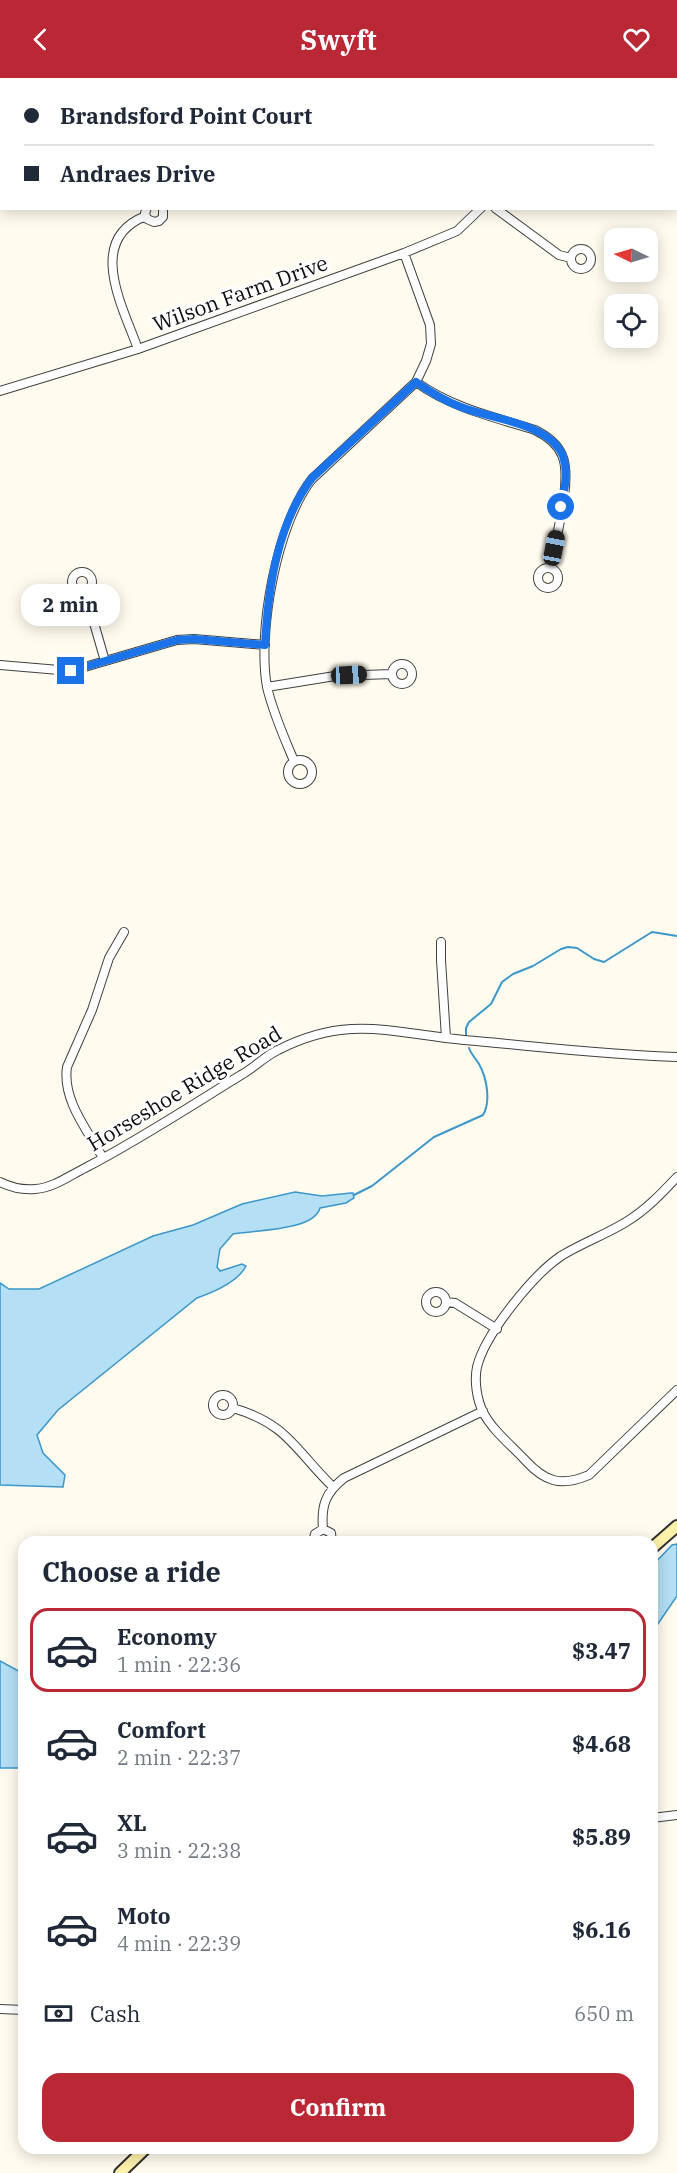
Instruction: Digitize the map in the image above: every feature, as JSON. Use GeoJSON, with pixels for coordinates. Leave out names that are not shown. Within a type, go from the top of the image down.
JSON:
{"type":"FeatureCollection","features":[{"type":"Feature","properties":{"kind":"main road"},"geometry":{"type":"LineString","coordinates":[[658,1543],[677,1526]]}},
{"type":"Feature","properties":{"kind":"main road"},"geometry":{"type":"LineString","coordinates":[[120,2173],[140,2154]]}},
{"type":"Feature","properties":{"kind":"street"},"geometry":{"type":"LineString","coordinates":[[138,349],[113,276],[112,256],[121,232],[146,212],[152,222],[159,221],[164,214],[163,210]]}},
{"type":"Feature","properties":{"kind":"street","name":"Wilson Farm Drive"},"geometry":{"type":"LineString","coordinates":[[0,391],[138,349],[404,253],[457,231],[479,210]]}},
{"type":"Feature","properties":{"kind":"street"},"geometry":{"type":"LineString","coordinates":[[498,210],[559,255],[571,258]]}},
{"type":"Feature","properties":{"kind":"street"},"geometry":{"type":"LineString","coordinates":[[294,761],[275,715],[267,687],[265,645],[272,583],[280,548],[303,490],[312,478],[416,382],[429,353],[430,325],[404,253]]}},
{"type":"Feature","properties":{"kind":"street"},"geometry":{"type":"LineString","coordinates":[[416,382],[430,392],[461,407],[535,430],[557,446],[563,456],[566,477],[550,568]]}},
{"type":"Feature","properties":{"kind":"street"},"geometry":{"type":"LineString","coordinates":[[85,592],[105,662]]}},
{"type":"Feature","properties":{"kind":"street"},"geometry":{"type":"LineString","coordinates":[[0,665],[71,671],[177,640],[194,639],[265,645]]}},
{"type":"Feature","properties":{"kind":"street"},"geometry":{"type":"LineString","coordinates":[[267,687],[335,676],[392,674]]}},
{"type":"Feature","properties":{"kind":"street"},"geometry":{"type":"LineString","coordinates":[[103,1158],[72,1102],[67,1090],[66,1077],[67,1067],[92,1010],[108,958],[124,932]]}},
{"type":"Feature","properties":{"kind":"street"},"geometry":{"type":"LineString","coordinates":[[441,942],[446,1038]]}},
{"type":"Feature","properties":{"kind":"street","name":"Horseshoe Ridge Road"},"geometry":{"type":"LineString","coordinates":[[0,1182],[8,1186],[27,1189],[49,1186],[103,1158],[250,1070],[277,1050],[320,1033],[344,1029],[378,1028],[446,1038],[637,1056],[677,1057]]}},
{"type":"Feature","properties":{"kind":"street"},"geometry":{"type":"LineString","coordinates":[[677,1177],[641,1212],[562,1256],[543,1271],[510,1309],[497,1329],[477,1367],[476,1382],[483,1411],[535,1472],[548,1479],[573,1481],[589,1474],[677,1390]]}},
{"type":"Feature","properties":{"kind":"street"},"geometry":{"type":"LineString","coordinates":[[446,1302],[455,1303],[497,1329]]}},
{"type":"Feature","properties":{"kind":"street"},"geometry":{"type":"LineString","coordinates":[[233,1408],[250,1413],[278,1428],[333,1487]]}},
{"type":"Feature","properties":{"kind":"street"},"geometry":{"type":"LineString","coordinates":[[323,1529],[323,1504],[327,1494],[344,1478],[483,1411]]}},
{"type":"Feature","properties":{"kind":"street"},"geometry":{"type":"LineString","coordinates":[[314,1536],[323,1529]]}},
{"type":"Feature","properties":{"kind":"street"},"geometry":{"type":"LineString","coordinates":[[323,1529],[331,1533],[331,1536]]}},
{"type":"Feature","properties":{"kind":"street"},"geometry":{"type":"LineString","coordinates":[[658,1817],[677,1815]]}},
{"type":"Feature","properties":{"kind":"street"},"geometry":{"type":"LineString","coordinates":[[0,2009],[18,2010]]}},
{"type":"Feature","properties":{"kind":"water"},"geometry":{"type":"Polygon","coordinates":[[[295,1192],[322,1196],[353,1193],[354,1198],[346,1203],[320,1208],[315,1216],[295,1225],[233,1234],[220,1249],[217,1267],[220,1271],[242,1264],[246,1266],[242,1272],[231,1282],[197,1298],[58,1410],[37,1435],[43,1453],[65,1475],[63,1487],[0,1485],[0,1283],[9,1289],[39,1289],[153,1236],[193,1225],[242,1204],[295,1192]]]}},
{"type":"Feature","properties":{"kind":"water"},"geometry":{"type":"Polygon","coordinates":[[[677,1544],[677,1596],[658,1624],[658,1560],[672,1545],[677,1544]]]}},
{"type":"Feature","properties":{"kind":"water"},"geometry":{"type":"Polygon","coordinates":[[[0,1661],[18,1671],[18,1768],[0,1768],[0,1661]]]}},
{"type":"Feature","properties":{"kind":"waterway"},"geometry":{"type":"LineString","coordinates":[[466,1036],[469,1022],[491,1004],[502,982],[561,949],[577,948],[594,959],[604,962],[652,932],[677,936]]}},
{"type":"Feature","properties":{"kind":"waterway"},"geometry":{"type":"LineString","coordinates":[[354,1195],[372,1186],[434,1137],[483,1115],[487,1104],[486,1083],[482,1070],[469,1048]]}},
{"type":"Feature","properties":{"kind":"route"},"geometry":{"type":"LineString","coordinates":[[71,671],[177,640],[194,639],[265,645],[272,583],[280,548],[303,490],[312,478],[416,382],[447,401],[535,430],[551,440],[563,456],[565,466],[566,477],[561,507]]}}]}
